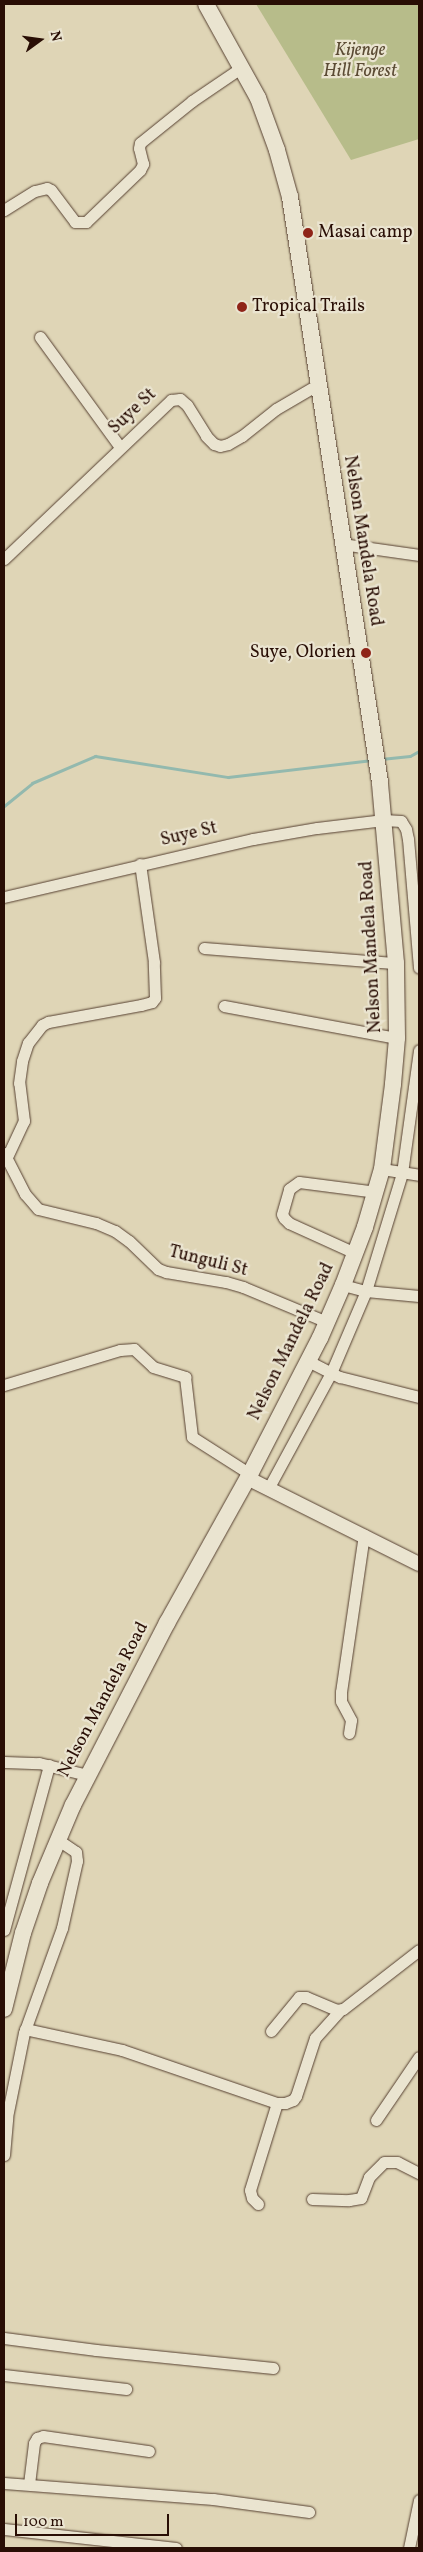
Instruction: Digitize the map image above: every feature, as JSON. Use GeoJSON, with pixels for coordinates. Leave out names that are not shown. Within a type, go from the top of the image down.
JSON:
{"type":"FeatureCollection","features":[{"type":"Feature","properties":{"kind":"main road","name":"Nelson Mandela Road"},"geometry":{"type":"LineString","coordinates":[[4,2008],[23,1934],[57,1839],[87,1775],[248,1476],[308,1361],[343,1285],[376,1192],[382,1169],[390,1114],[397,1038],[396,963],[380,782],[286,178],[270,128],[242,67],[206,4]]}},
{"type":"Feature","properties":{"kind":"street"},"geometry":{"type":"LineString","coordinates":[[4,210],[35,191],[47,188],[51,190],[75,222],[86,222],[140,170],[142,164],[140,143],[192,101],[242,67]]}},
{"type":"Feature","properties":{"kind":"street"},"geometry":{"type":"LineString","coordinates":[[40,337],[120,447]]}},
{"type":"Feature","properties":{"kind":"street","name":"Suye St"},"geometry":{"type":"LineString","coordinates":[[4,559],[170,400],[180,399],[187,405],[206,436],[214,444],[220,446],[242,436],[276,409],[317,385]]}},
{"type":"Feature","properties":{"kind":"street"},"geometry":{"type":"LineString","coordinates":[[342,544],[419,556]]}},
{"type":"Feature","properties":{"kind":"street"},"geometry":{"type":"LineString","coordinates":[[384,820],[401,821],[406,829],[419,968]]}},
{"type":"Feature","properties":{"kind":"street","name":"Suye St"},"geometry":{"type":"LineString","coordinates":[[4,896],[254,839],[317,828],[384,820]]}},
{"type":"Feature","properties":{"kind":"street"},"geometry":{"type":"LineString","coordinates":[[5,1155],[24,1121],[19,1084],[22,1061],[28,1043],[42,1025],[48,1022],[141,1005],[152,1002],[154,998],[154,962],[140,864]]}},
{"type":"Feature","properties":{"kind":"street"},"geometry":{"type":"LineString","coordinates":[[204,948],[396,963]]}},
{"type":"Feature","properties":{"kind":"street"},"geometry":{"type":"LineString","coordinates":[[224,1006],[397,1038]]}},
{"type":"Feature","properties":{"kind":"street"},"geometry":{"type":"LineString","coordinates":[[268,1489],[331,1373],[366,1291],[402,1173],[416,1107],[419,1050]]}},
{"type":"Feature","properties":{"kind":"street","name":"Tunguli St"},"geometry":{"type":"LineString","coordinates":[[5,1155],[25,1194],[38,1208],[96,1223],[115,1231],[129,1241],[158,1269],[243,1287],[327,1322]]}},
{"type":"Feature","properties":{"kind":"street"},"geometry":{"type":"LineString","coordinates":[[382,1169],[419,1175]]}},
{"type":"Feature","properties":{"kind":"street"},"geometry":{"type":"LineString","coordinates":[[355,1253],[289,1223],[282,1214],[289,1189],[299,1182],[376,1192]]}},
{"type":"Feature","properties":{"kind":"street"},"geometry":{"type":"LineString","coordinates":[[343,1285],[366,1291],[419,1296]]}},
{"type":"Feature","properties":{"kind":"street"},"geometry":{"type":"LineString","coordinates":[[4,1385],[120,1350],[134,1349],[153,1368],[185,1376],[192,1437],[268,1489],[364,1535],[419,1564]]}},
{"type":"Feature","properties":{"kind":"street"},"geometry":{"type":"LineString","coordinates":[[308,1361],[331,1373],[354,1381],[419,1397]]}},
{"type":"Feature","properties":{"kind":"street"},"geometry":{"type":"LineString","coordinates":[[349,1733],[351,1720],[341,1701],[341,1692],[364,1535]]}},
{"type":"Feature","properties":{"kind":"street"},"geometry":{"type":"LineString","coordinates":[[4,1762],[49,1766],[87,1775]]}},
{"type":"Feature","properties":{"kind":"street"},"geometry":{"type":"LineString","coordinates":[[23,1934],[4,1929],[49,1766]]}},
{"type":"Feature","properties":{"kind":"street"},"geometry":{"type":"LineString","coordinates":[[4,2155],[7,2117],[25,2029],[62,1928],[77,1860],[76,1852],[57,1839]]}},
{"type":"Feature","properties":{"kind":"street"},"geometry":{"type":"LineString","coordinates":[[25,2029],[128,2052],[277,2103],[293,2100],[315,2038],[340,2010],[419,1950]]}},
{"type":"Feature","properties":{"kind":"street"},"geometry":{"type":"LineString","coordinates":[[271,2032],[288,2008],[300,1996],[340,2010]]}},
{"type":"Feature","properties":{"kind":"street"},"geometry":{"type":"LineString","coordinates":[[376,2120],[419,2057]]}},
{"type":"Feature","properties":{"kind":"street"},"geometry":{"type":"LineString","coordinates":[[258,2204],[252,2198],[250,2190],[277,2103]]}},
{"type":"Feature","properties":{"kind":"street"},"geometry":{"type":"LineString","coordinates":[[312,2199],[349,2200],[361,2198],[370,2177],[384,2162],[397,2162],[419,2172]]}},
{"type":"Feature","properties":{"kind":"street"},"geometry":{"type":"LineString","coordinates":[[4,2338],[96,2350],[273,2368]]}},
{"type":"Feature","properties":{"kind":"street"},"geometry":{"type":"LineString","coordinates":[[4,2375],[126,2389]]}},
{"type":"Feature","properties":{"kind":"street"},"geometry":{"type":"LineString","coordinates":[[29,2484],[34,2443],[37,2438],[48,2436],[148,2450]]}},
{"type":"Feature","properties":{"kind":"street"},"geometry":{"type":"LineString","coordinates":[[4,2483],[221,2500],[310,2512]]}},
{"type":"Feature","properties":{"kind":"street"},"geometry":{"type":"LineString","coordinates":[[409,2548],[419,2500]]}},
{"type":"Feature","properties":{"kind":"street"},"geometry":{"type":"LineString","coordinates":[[4,2529],[176,2548]]}},
{"type":"Feature","properties":{"kind":"green space","name":"Kijenge Hill Forest"},"geometry":{"type":"Polygon","coordinates":[[[256,4],[419,4],[419,139],[351,160],[256,4]]]}},
{"type":"Feature","properties":{"kind":"waterway"},"geometry":{"type":"LineString","coordinates":[[381,759],[410,756],[419,751]]}},
{"type":"Feature","properties":{"kind":"waterway"},"geometry":{"type":"LineString","coordinates":[[4,806],[32,783],[95,756],[228,777],[372,760]]}},
{"type":"Feature","properties":{"kind":"place","name":"Masai camp"},"geometry":{"type":"Point","coordinates":[308,233]}},
{"type":"Feature","properties":{"kind":"place","name":"Tropical Trails"},"geometry":{"type":"Point","coordinates":[242,307]}},
{"type":"Feature","properties":{"kind":"place","name":"Suye, Olorien"},"geometry":{"type":"Point","coordinates":[366,653]}}]}
